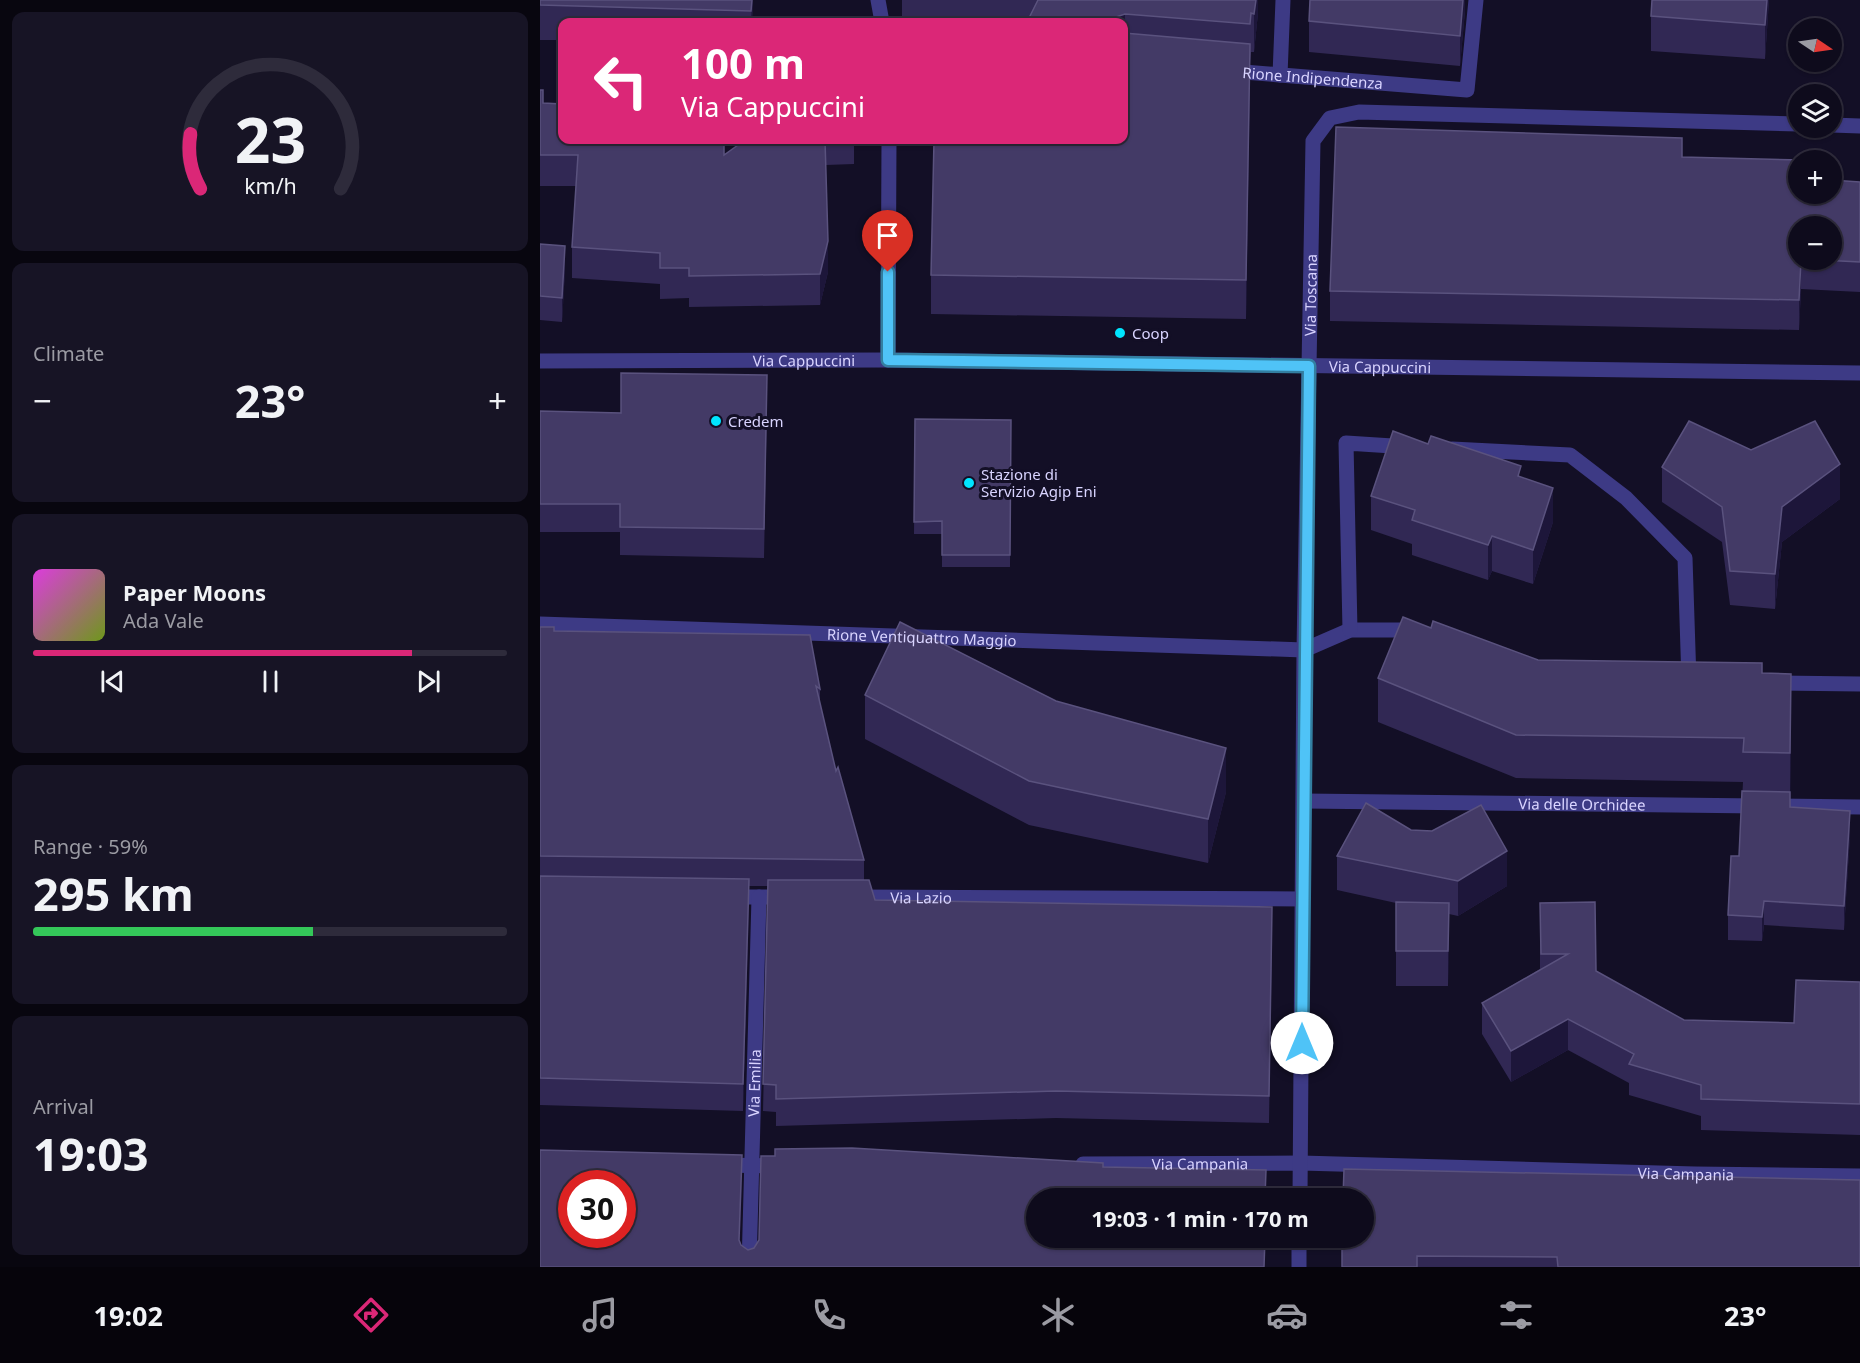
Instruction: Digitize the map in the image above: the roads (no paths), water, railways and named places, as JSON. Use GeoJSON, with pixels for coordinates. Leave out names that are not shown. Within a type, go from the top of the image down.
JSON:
{"type":"FeatureCollection","features":[{"type":"Feature","properties":{"kind":"street"},"geometry":{"type":"LineString","coordinates":[[878,0],[882,18]]}},
{"type":"Feature","properties":{"kind":"street"},"geometry":{"type":"LineString","coordinates":[[884,18],[886,0]]}},
{"type":"Feature","properties":{"kind":"street"},"geometry":{"type":"LineString","coordinates":[[1280,75],[1283,0]]}},
{"type":"Feature","properties":{"kind":"street"},"geometry":{"type":"LineString","coordinates":[[1456,1],[1475,1]]}},
{"type":"Feature","properties":{"kind":"street","name":"Rione Indipendenza"},"geometry":{"type":"LineString","coordinates":[[1213,69],[1467,90],[1475,1]]}},
{"type":"Feature","properties":{"kind":"street","name":"Via Toscana"},"geometry":{"type":"LineString","coordinates":[[1300,1188],[1304,650],[1313,141],[1330,118],[1359,112],[1788,124]]}},
{"type":"Feature","properties":{"kind":"street"},"geometry":{"type":"LineString","coordinates":[[1842,125],[1860,126]]}},
{"type":"Feature","properties":{"kind":"street"},"geometry":{"type":"LineString","coordinates":[[888,360],[889,144]]}},
{"type":"Feature","properties":{"kind":"street","name":"Via Cappuccini"},"geometry":{"type":"LineString","coordinates":[[540,361],[888,360],[1860,373]]}},
{"type":"Feature","properties":{"kind":"street"},"geometry":{"type":"LineString","coordinates":[[1350,630],[1346,444],[1570,455],[1626,498],[1685,558],[1689,682]]}},
{"type":"Feature","properties":{"kind":"street","name":"Rione Ventiquattro Maggio"},"geometry":{"type":"LineString","coordinates":[[540,624],[1304,650]]}},
{"type":"Feature","properties":{"kind":"street"},"geometry":{"type":"LineString","coordinates":[[1304,650],[1350,630],[1402,630],[1436,638]]}},
{"type":"Feature","properties":{"kind":"street"},"geometry":{"type":"LineString","coordinates":[[1758,683],[1860,684]]}},
{"type":"Feature","properties":{"kind":"street","name":"Via delle Orchidee"},"geometry":{"type":"LineString","coordinates":[[1304,801],[1860,807]]}},
{"type":"Feature","properties":{"kind":"street"},"geometry":{"type":"LineString","coordinates":[[713,896],[806,897]]}},
{"type":"Feature","properties":{"kind":"street","name":"Via Emilia"},"geometry":{"type":"LineString","coordinates":[[749,1267],[754,1166],[759,897]]}},
{"type":"Feature","properties":{"kind":"street","name":"Via Lazio"},"geometry":{"type":"LineString","coordinates":[[842,897],[1303,899]]}},
{"type":"Feature","properties":{"kind":"street","name":"Via Campania"},"geometry":{"type":"LineString","coordinates":[[1063,1164],[1301,1163],[1695,1174],[1860,1176]]}},
{"type":"Feature","properties":{"kind":"street"},"geometry":{"type":"LineString","coordinates":[[706,1164],[801,1166]]}},
{"type":"Feature","properties":{"kind":"street"},"geometry":{"type":"LineString","coordinates":[[1299,1248],[1299,1267]]}},
{"type":"Feature","properties":{"kind":"place","name":"Coop"},"geometry":{"type":"Point","coordinates":[1120,333]}},
{"type":"Feature","properties":{"kind":"place","name":"Credem"},"geometry":{"type":"Point","coordinates":[716,421]}},
{"type":"Feature","properties":{"kind":"place","name":"Stazione di Servizio Agip Eni"},"geometry":{"type":"Point","coordinates":[969,483]}}]}
